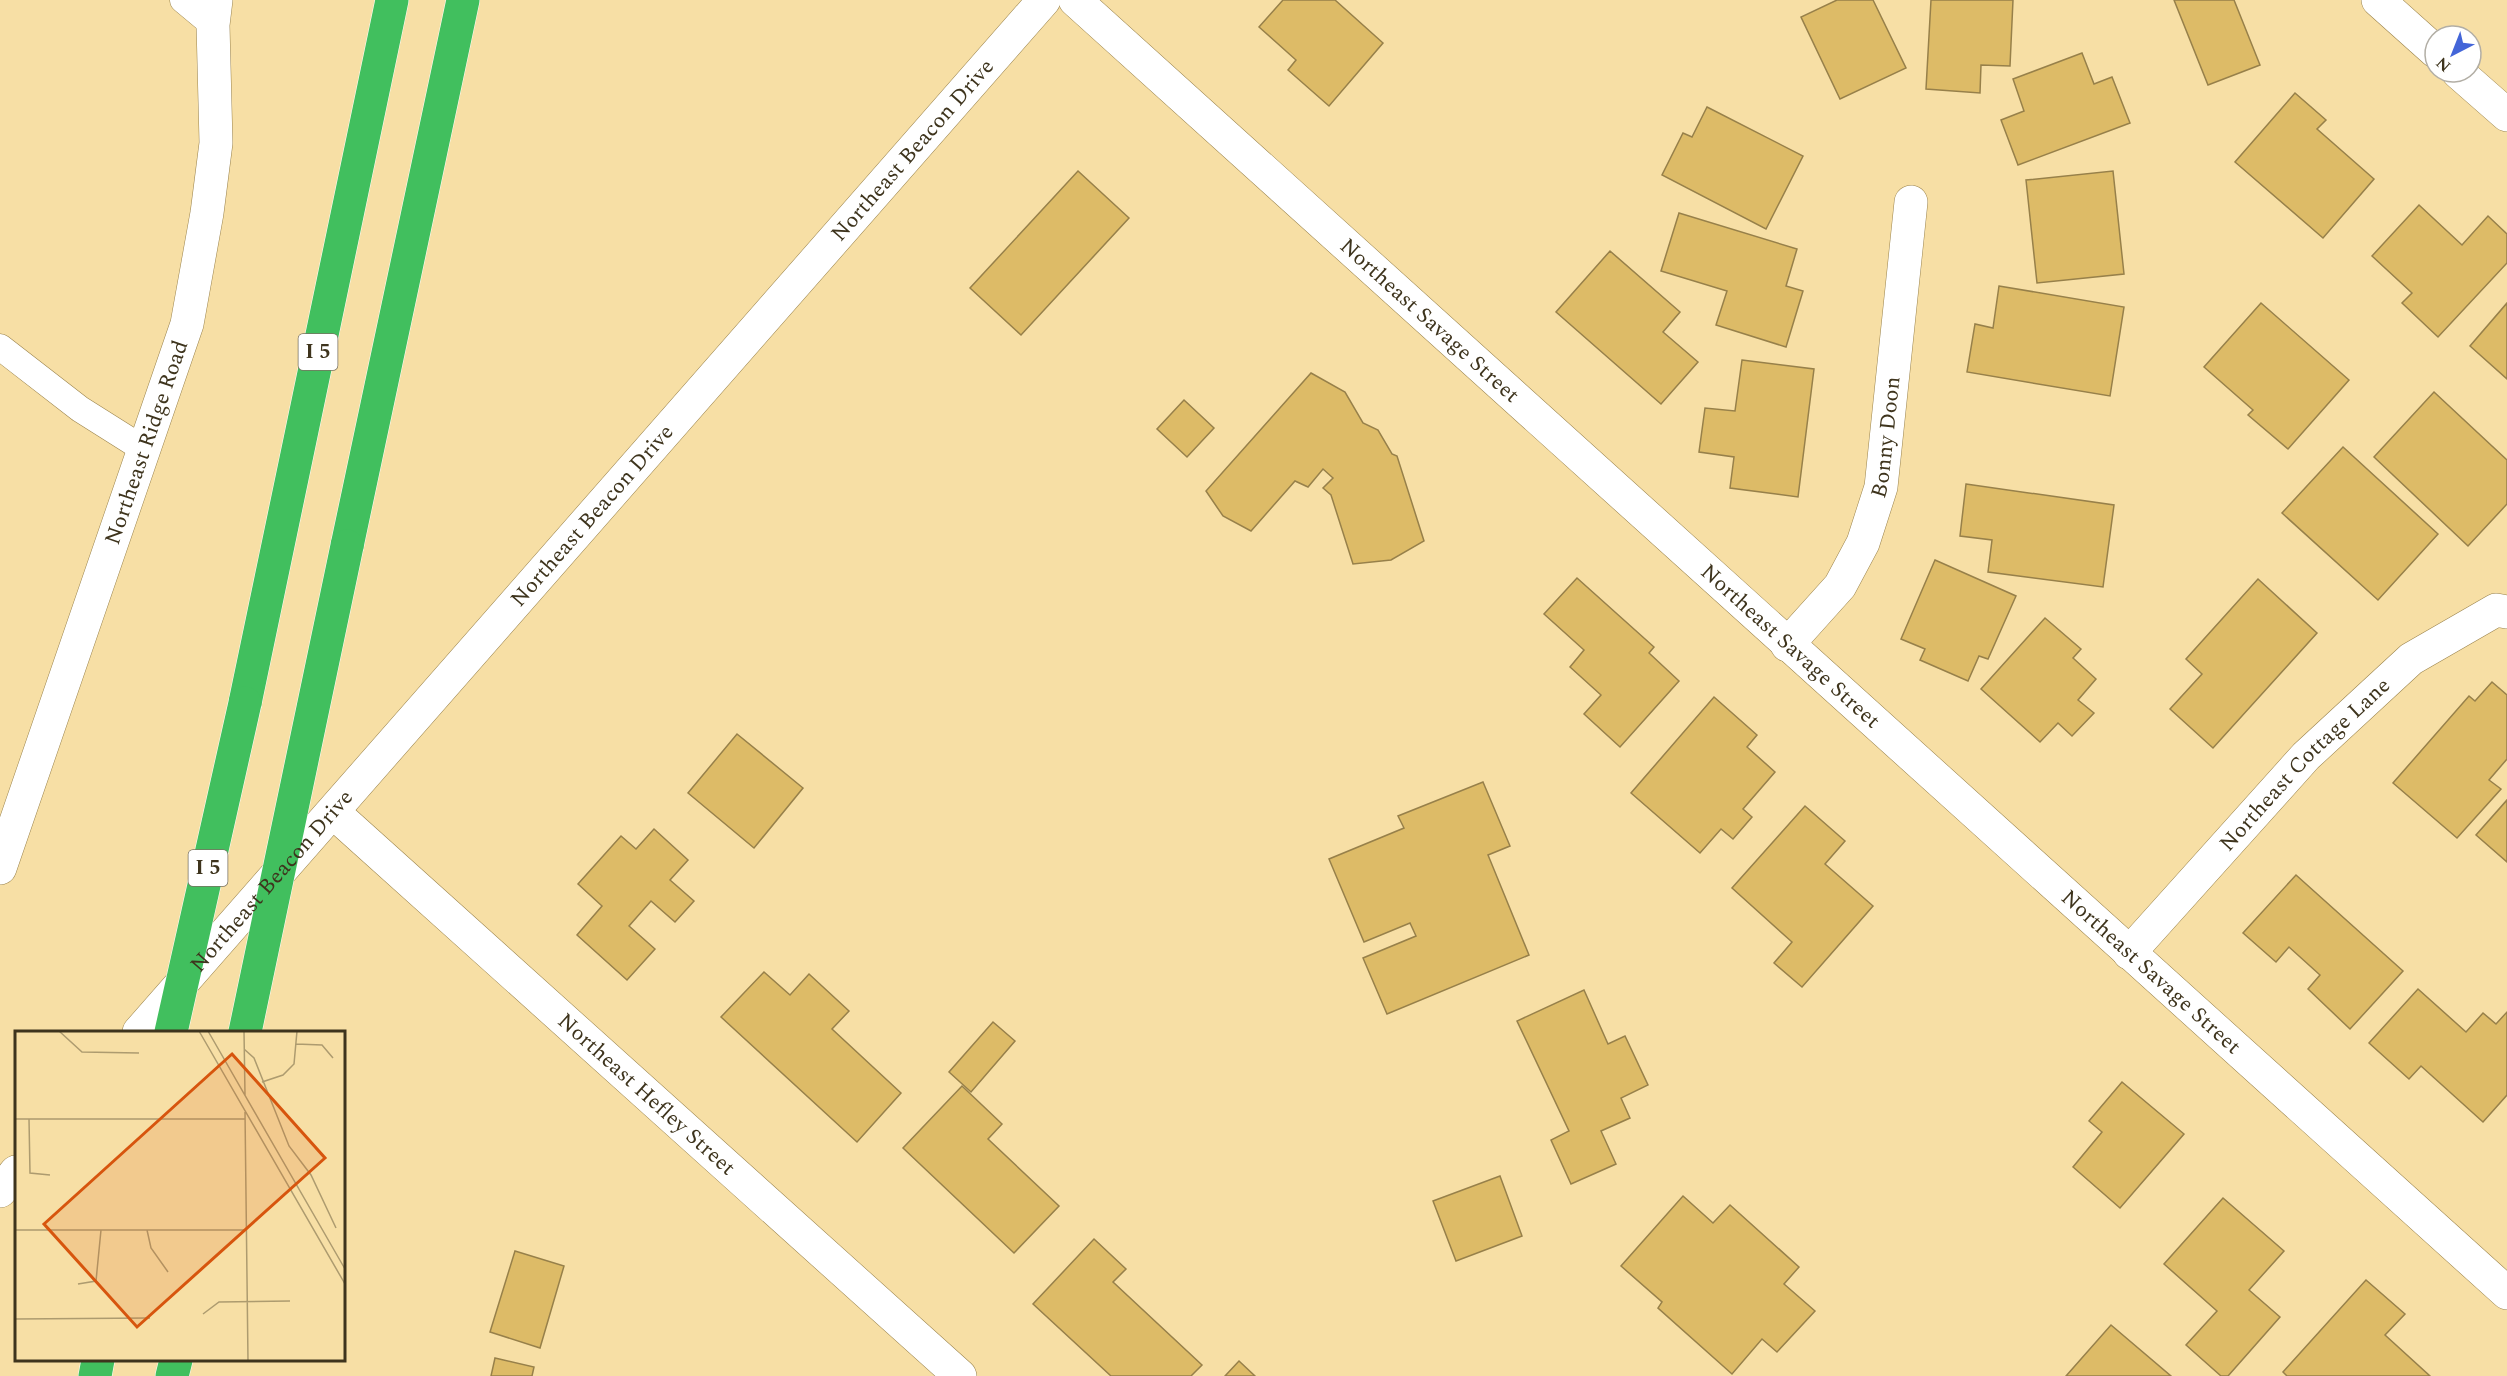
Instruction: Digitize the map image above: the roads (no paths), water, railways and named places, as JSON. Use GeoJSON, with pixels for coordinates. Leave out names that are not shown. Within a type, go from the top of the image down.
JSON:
{"type":"FeatureCollection","features":[{"type":"Feature","properties":{"kind":"highway","name":"I 5"},"geometry":{"type":"LineString","coordinates":[[171,1031],[245,703],[392,0]]}},
{"type":"Feature","properties":{"kind":"highway"},"geometry":{"type":"LineString","coordinates":[[245,1031],[463,0]]}},
{"type":"Feature","properties":{"kind":"highway"},"geometry":{"type":"LineString","coordinates":[[95,1376],[98,1361]]}},
{"type":"Feature","properties":{"kind":"highway"},"geometry":{"type":"LineString","coordinates":[[172,1376],[176,1361]]}},
{"type":"Feature","properties":{"kind":"street","name":"Northeast Beacon Drive"},"geometry":{"type":"LineString","coordinates":[[140,1031],[1044,0]]}},
{"type":"Feature","properties":{"kind":"street","name":"Northeast Savage Street"},"geometry":{"type":"LineString","coordinates":[[1075,0],[2507,1293]]}},
{"type":"Feature","properties":{"kind":"street"},"geometry":{"type":"LineString","coordinates":[[2378,0],[2423,40]]}},
{"type":"Feature","properties":{"kind":"street","name":"Northeast Ridge Road"},"geometry":{"type":"LineString","coordinates":[[0,868],[187,324],[207,213],[216,143],[215,12]]}},
{"type":"Feature","properties":{"kind":"street"},"geometry":{"type":"LineString","coordinates":[[2472,84],[2507,115]]}},
{"type":"Feature","properties":{"kind":"street","name":"Bonny Doon"},"geometry":{"type":"LineString","coordinates":[[1787,645],[1840,586],[1863,543],[1881,487],[1911,202]]}},
{"type":"Feature","properties":{"kind":"street","name":"Northeast Cottage Lane"},"geometry":{"type":"LineString","coordinates":[[2129,952],[2306,756],[2411,659],[2496,610],[2507,612]]}},
{"type":"Feature","properties":{"kind":"street","name":"Northeast Hefley Street"},"geometry":{"type":"LineString","coordinates":[[333,812],[960,1376]]}},
{"type":"Feature","properties":{"kind":"street"},"geometry":{"type":"LineString","coordinates":[[0,1191],[15,1173]]}},
{"type":"Feature","properties":{"kind":"lane"},"geometry":{"type":"LineString","coordinates":[[183,0],[215,12]]}},
{"type":"Feature","properties":{"kind":"lane"},"geometry":{"type":"LineString","coordinates":[[0,347],[80,409],[145,450]]}}]}
